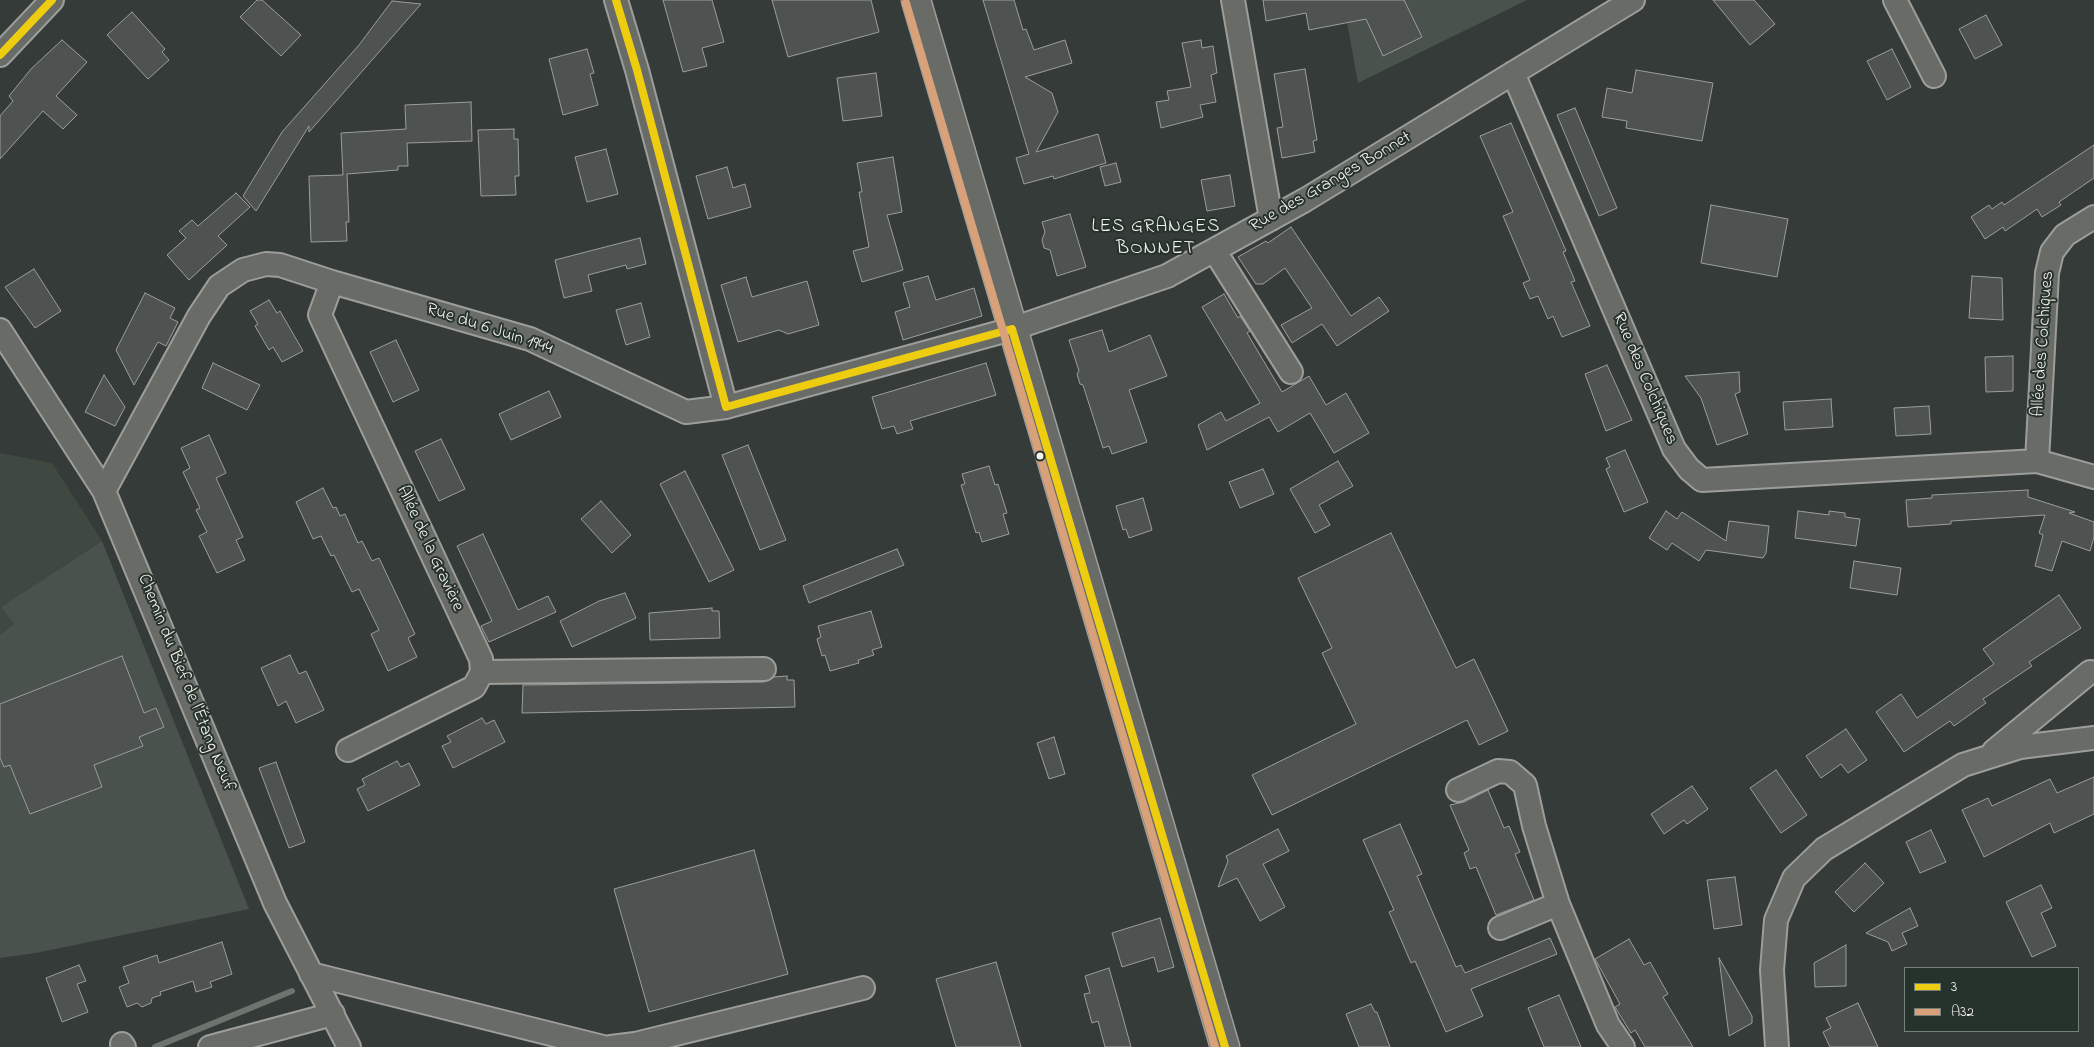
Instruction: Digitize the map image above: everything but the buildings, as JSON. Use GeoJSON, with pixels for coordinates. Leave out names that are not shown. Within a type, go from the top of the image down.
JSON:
{"type":"FeatureCollection","features":[{"type":"Feature","properties":{"kind":"main road"},"geometry":{"type":"LineString","coordinates":[[916,0],[1226,1047]]}},
{"type":"Feature","properties":{"kind":"street"},"geometry":{"type":"LineString","coordinates":[[0,56],[52,0]]}},
{"type":"Feature","properties":{"kind":"street"},"geometry":{"type":"LineString","coordinates":[[616,0],[640,80],[726,408]]}},
{"type":"Feature","properties":{"kind":"street"},"geometry":{"type":"LineString","coordinates":[[1233,0],[1271,219]]}},
{"type":"Feature","properties":{"kind":"street","name":"Rue des Granges Bonnet"},"geometry":{"type":"LineString","coordinates":[[1012,329],[1167,276],[1306,200],[1633,0]]}},
{"type":"Feature","properties":{"kind":"street"},"geometry":{"type":"LineString","coordinates":[[1894,0],[1934,76]]}},
{"type":"Feature","properties":{"kind":"street","name":"Rue des Colchiques"},"geometry":{"type":"LineString","coordinates":[[1513,73],[1674,449],[1689,469],[1702,480],[2037,462],[2094,477]]}},
{"type":"Feature","properties":{"kind":"street","name":"Allée des Colchiques"},"geometry":{"type":"LineString","coordinates":[[2037,462],[2047,273],[2052,252],[2065,235],[2094,217]]}},
{"type":"Feature","properties":{"kind":"street"},"geometry":{"type":"LineString","coordinates":[[1214,250],[1292,372]]}},
{"type":"Feature","properties":{"kind":"street","name":"Rue du 6 Juin 1944"},"geometry":{"type":"LineString","coordinates":[[104,491],[199,316],[219,286],[243,270],[266,264],[280,265],[332,282],[530,339],[686,412],[726,408],[1012,329]]}},
{"type":"Feature","properties":{"kind":"street","name":"Allée de la Gravière"},"geometry":{"type":"LineString","coordinates":[[332,282],[320,315],[481,659],[482,672]]}},
{"type":"Feature","properties":{"kind":"street","name":"Chemin du Bief de l'Étang Neuf"},"geometry":{"type":"LineString","coordinates":[[0,330],[104,491],[275,903],[349,1047]]}},
{"type":"Feature","properties":{"kind":"street"},"geometry":{"type":"LineString","coordinates":[[348,750],[474,687],[482,672],[764,669]]}},
{"type":"Feature","properties":{"kind":"street"},"geometry":{"type":"LineString","coordinates":[[1985,758],[2090,672]]}},
{"type":"Feature","properties":{"kind":"street"},"geometry":{"type":"LineString","coordinates":[[1777,1047],[1772,970],[1776,920],[1794,878],[1824,849],[1963,766],[2020,747],[2094,738]]}},
{"type":"Feature","properties":{"kind":"street"},"geometry":{"type":"LineString","coordinates":[[1458,790],[1498,771],[1510,772],[1525,786],[1534,826],[1558,904],[1608,1025],[1623,1047]]}},
{"type":"Feature","properties":{"kind":"street"},"geometry":{"type":"LineString","coordinates":[[1500,928],[1558,904]]}},
{"type":"Feature","properties":{"kind":"street"},"geometry":{"type":"LineString","coordinates":[[311,974],[603,1047]]}},
{"type":"Feature","properties":{"kind":"street"},"geometry":{"type":"LineString","coordinates":[[611,1047],[635,1044],[863,988]]}},
{"type":"Feature","properties":{"kind":"street"},"geometry":{"type":"LineString","coordinates":[[210,1047],[333,1014]]}},
{"type":"Feature","properties":{"kind":"shaded area"},"geometry":{"type":"Polygon","coordinates":[[[1343,0],[1527,0],[1358,83],[1343,0]]]}},
{"type":"Feature","properties":{"kind":"shaded area"},"geometry":{"type":"Polygon","coordinates":[[[0,453],[52,463],[102,541],[1,607],[14,624],[0,635],[0,453]]]}},
{"type":"Feature","properties":{"kind":"shaded area"},"geometry":{"type":"Polygon","coordinates":[[[102,541],[249,909],[36,953],[0,958],[0,635],[14,624],[1,607],[102,541]]]}},
{"type":"Feature","properties":{"kind":"waterway"},"geometry":{"type":"LineString","coordinates":[[155,1047],[292,991]]}},
{"type":"Feature","properties":{"kind":"transit line","name":"3"},"geometry":{"type":"LineString","coordinates":[[0,55],[52,0]]}},
{"type":"Feature","properties":{"kind":"transit line","name":"3"},"geometry":{"type":"LineString","coordinates":[[616,0],[637,70],[726,407]]}},
{"type":"Feature","properties":{"kind":"transit line","name":"A32"},"geometry":{"type":"LineString","coordinates":[[906,3],[1215,1047]]}},
{"type":"Feature","properties":{"kind":"transit line","name":"3"},"geometry":{"type":"LineString","coordinates":[[1012,329],[1225,1047]]}},
{"type":"Feature","properties":{"kind":"transit line","name":"3"},"geometry":{"type":"LineString","coordinates":[[726,407],[1012,329]]}},
{"type":"Feature","properties":{"kind":"district","name":"LES GRANGES BONNET"},"geometry":{"type":"Point","coordinates":[1156,239]}}]}
